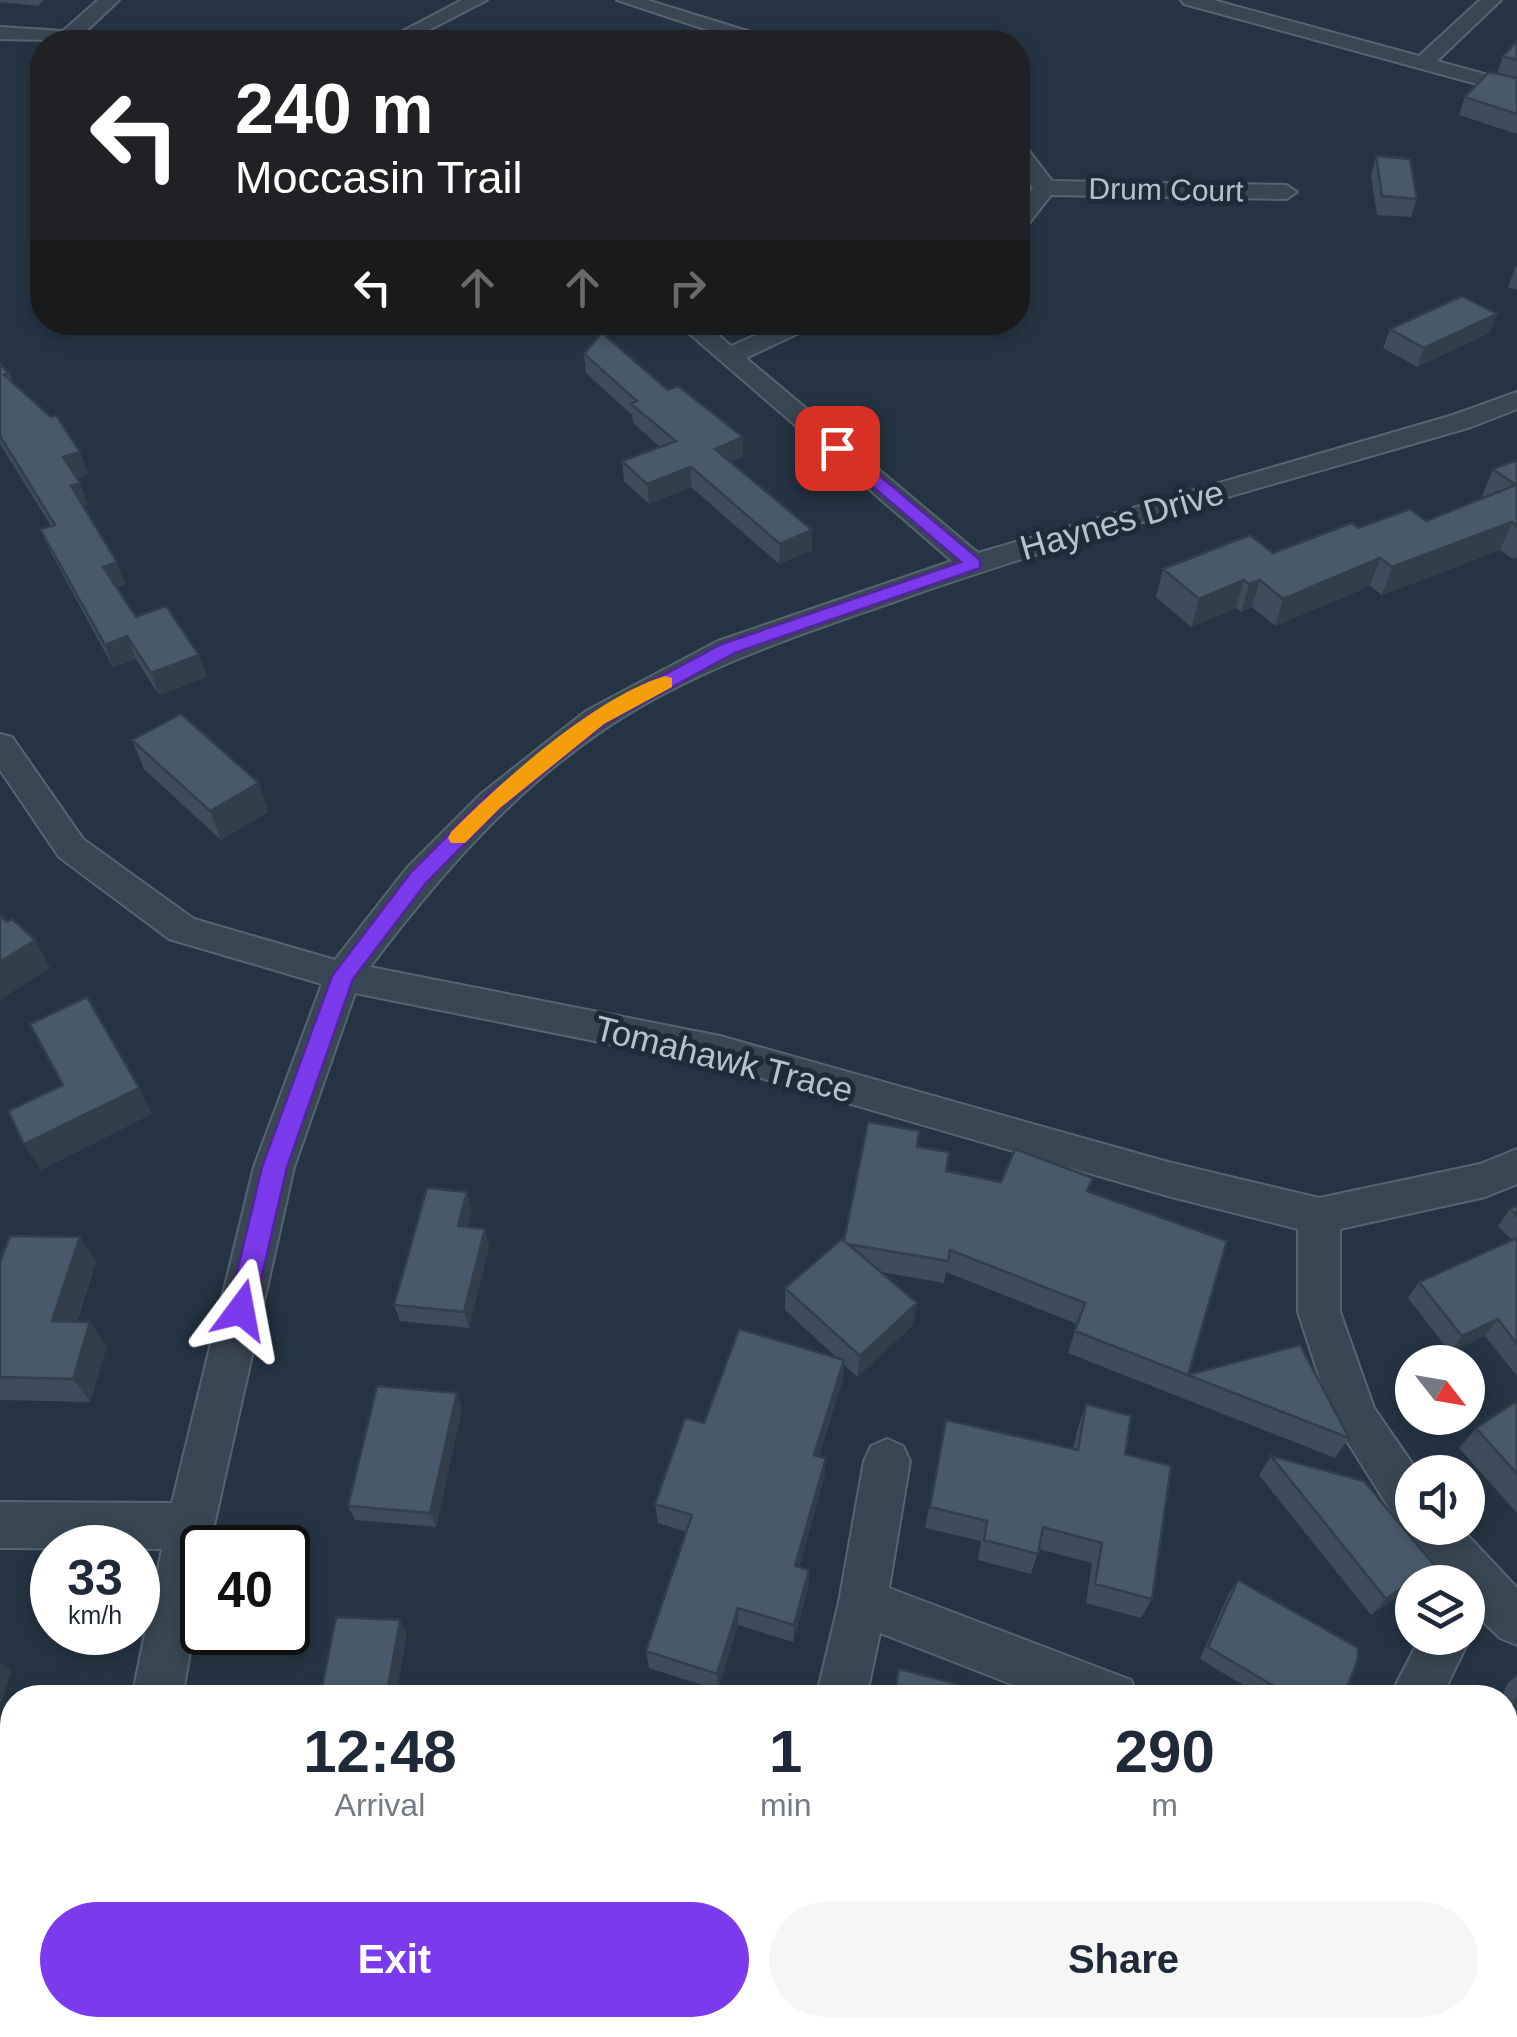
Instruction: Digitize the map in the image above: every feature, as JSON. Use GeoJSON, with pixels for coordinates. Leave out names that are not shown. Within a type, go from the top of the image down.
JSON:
{"type":"FeatureCollection","features":[{"type":"Feature","properties":{"kind":"street"},"geometry":{"type":"LineString","coordinates":[[76,30],[109,0]]}},
{"type":"Feature","properties":{"kind":"street"},"geometry":{"type":"LineString","coordinates":[[417,30],[478,0]]}},
{"type":"Feature","properties":{"kind":"street"},"geometry":{"type":"LineString","coordinates":[[627,0],[724,30]]}},
{"type":"Feature","properties":{"kind":"street"},"geometry":{"type":"LineString","coordinates":[[1191,0],[1517,89]]}},
{"type":"Feature","properties":{"kind":"street"},"geometry":{"type":"LineString","coordinates":[[1423,63],[1492,0]]}},
{"type":"Feature","properties":{"kind":"street"},"geometry":{"type":"LineString","coordinates":[[0,33],[30,35]]}},
{"type":"Feature","properties":{"kind":"street"},"geometry":{"type":"LineString","coordinates":[[1030,167],[1046,188],[1030,207]]}},
{"type":"Feature","properties":{"kind":"street","name":"Drum Court"},"geometry":{"type":"LineString","coordinates":[[1046,188],[1286,192]]}},
{"type":"Feature","properties":{"kind":"street"},"geometry":{"type":"LineString","coordinates":[[703,335],[973,564]]}},
{"type":"Feature","properties":{"kind":"street"},"geometry":{"type":"LineString","coordinates":[[728,356],[779,335]]}},
{"type":"Feature","properties":{"kind":"street","name":"Haynes Drive"},"geometry":{"type":"LineString","coordinates":[[190,1525],[274,1167],[343,976],[419,877],[493,802],[597,719],[729,648],[973,564],[1462,421],[1517,400]]}},
{"type":"Feature","properties":{"kind":"street","name":"Tomahawk Trace"},"geometry":{"type":"LineString","coordinates":[[0,745],[72,848],[182,929],[343,976],[720,1052],[1168,1179],[1318,1216],[1485,1180],[1517,1166]]}},
{"type":"Feature","properties":{"kind":"street"},"geometry":{"type":"LineString","coordinates":[[1318,1216],[1319,1312],[1355,1419],[1395,1478]]}},
{"type":"Feature","properties":{"kind":"street"},"geometry":{"type":"LineString","coordinates":[[845,1685],[864,1602],[887,1461]]}},
{"type":"Feature","properties":{"kind":"street"},"geometry":{"type":"LineString","coordinates":[[0,1524],[180,1526]]}},
{"type":"Feature","properties":{"kind":"street","name":"Haynes Drive"},"geometry":{"type":"LineString","coordinates":[[159,1685],[180,1578]]}},
{"type":"Feature","properties":{"kind":"street"},"geometry":{"type":"LineString","coordinates":[[1485,1598],[1517,1621]]}},
{"type":"Feature","properties":{"kind":"street"},"geometry":{"type":"LineString","coordinates":[[864,1602],[1079,1685]]}},
{"type":"Feature","properties":{"kind":"street"},"geometry":{"type":"LineString","coordinates":[[1421,1685],[1437,1655]]}},
{"type":"Feature","properties":{"kind":"building"},"geometry":{"type":"Polygon","coordinates":[[[1517,41],[1517,60],[1503,56],[1517,41]]]}},
{"type":"Feature","properties":{"kind":"building"},"geometry":{"type":"Polygon","coordinates":[[[1489,72],[1517,78],[1517,114],[1465,97],[1489,72]]]}},
{"type":"Feature","properties":{"kind":"building"},"geometry":{"type":"Polygon","coordinates":[[[1376,156],[1410,159],[1417,199],[1382,196],[1376,156]]]}},
{"type":"Feature","properties":{"kind":"building"},"geometry":{"type":"Polygon","coordinates":[[[1462,296],[1497,314],[1424,348],[1390,329],[1462,296]]]}},
{"type":"Feature","properties":{"kind":"building"},"geometry":{"type":"Polygon","coordinates":[[[604,335],[668,390],[678,386],[743,437],[715,449],[812,530],[780,544],[691,467],[647,484],[622,461],[676,441],[631,404],[637,401],[584,354],[604,335]]]}},
{"type":"Feature","properties":{"kind":"building"},"geometry":{"type":"Polygon","coordinates":[[[0,364],[9,373],[4,375],[51,417],[56,415],[80,452],[63,457],[80,483],[71,486],[117,562],[103,567],[136,617],[166,606],[199,655],[151,673],[127,636],[105,645],[40,529],[55,525],[0,436],[0,364]]]}},
{"type":"Feature","properties":{"kind":"building"},"geometry":{"type":"Polygon","coordinates":[[[1517,460],[1517,526],[1512,522],[1392,567],[1380,558],[1283,599],[1260,580],[1249,584],[1244,580],[1199,599],[1163,569],[1250,535],[1273,553],[1352,523],[1358,528],[1410,509],[1426,521],[1516,485],[1493,469],[1517,460]]]}},
{"type":"Feature","properties":{"kind":"building"},"geometry":{"type":"Polygon","coordinates":[[[181,714],[259,783],[210,811],[132,740],[181,714]]]}},
{"type":"Feature","properties":{"kind":"building"},"geometry":{"type":"Polygon","coordinates":[[[0,915],[7,922],[12,919],[35,940],[0,962],[0,915]]]}},
{"type":"Feature","properties":{"kind":"building"},"geometry":{"type":"Polygon","coordinates":[[[87,997],[139,1088],[24,1144],[8,1111],[63,1085],[30,1024],[87,997]]]}},
{"type":"Feature","properties":{"kind":"building"},"geometry":{"type":"Polygon","coordinates":[[[868,1122],[919,1131],[917,1147],[949,1152],[946,1171],[1001,1182],[1015,1149],[1093,1178],[1087,1191],[1227,1241],[1188,1375],[1300,1345],[1349,1438],[1075,1331],[1085,1303],[950,1250],[948,1261],[848,1244],[917,1303],[860,1356],[785,1288],[844,1241],[868,1122]]]}},
{"type":"Feature","properties":{"kind":"building"},"geometry":{"type":"Polygon","coordinates":[[[427,1188],[467,1192],[458,1226],[485,1229],[464,1312],[394,1305],[427,1188]]]}},
{"type":"Feature","properties":{"kind":"building"},"geometry":{"type":"Polygon","coordinates":[[[10,1236],[80,1237],[52,1321],[90,1322],[73,1379],[0,1377],[0,1262],[10,1236]]]}},
{"type":"Feature","properties":{"kind":"building"},"geometry":{"type":"Polygon","coordinates":[[[1517,1238],[1517,1344],[1498,1319],[1462,1336],[1419,1282],[1517,1238]]]}},
{"type":"Feature","properties":{"kind":"building"},"geometry":{"type":"Polygon","coordinates":[[[739,1329],[844,1360],[814,1455],[826,1458],[795,1566],[809,1570],[794,1625],[738,1608],[717,1674],[646,1651],[692,1515],[655,1504],[685,1418],[704,1423],[739,1329]]]}},
{"type":"Feature","properties":{"kind":"building"},"geometry":{"type":"Polygon","coordinates":[[[377,1386],[457,1393],[430,1513],[348,1506],[377,1386]]]}},
{"type":"Feature","properties":{"kind":"building"},"geometry":{"type":"Polygon","coordinates":[[[1517,1401],[1517,1474],[1482,1435],[1485,1422],[1517,1401]]]}},
{"type":"Feature","properties":{"kind":"building"},"geometry":{"type":"Polygon","coordinates":[[[1086,1404],[1131,1416],[1125,1454],[1171,1466],[1152,1599],[1095,1584],[1102,1543],[1043,1527],[1038,1554],[984,1540],[987,1521],[930,1507],[946,1420],[1078,1450],[1086,1404]]]}},
{"type":"Feature","properties":{"kind":"building"},"geometry":{"type":"Polygon","coordinates":[[[1271,1456],[1364,1481],[1395,1518],[1395,1545],[1417,1545],[1434,1565],[1395,1565],[1395,1593],[1386,1599],[1271,1456]]]}},
{"type":"Feature","properties":{"kind":"building"},"geometry":{"type":"Polygon","coordinates":[[[1238,1580],[1358,1648],[1358,1659],[1348,1685],[1272,1685],[1208,1647],[1238,1580]]]}},
{"type":"Feature","properties":{"kind":"building"},"geometry":{"type":"Polygon","coordinates":[[[336,1617],[400,1620],[388,1685],[323,1685],[336,1617]]]}},
{"type":"Feature","properties":{"kind":"building"},"geometry":{"type":"Polygon","coordinates":[[[899,1669],[961,1685],[896,1685],[899,1669]]]}},
{"type":"Feature","properties":{"kind":"slow traffic"},"geometry":{"type":"LineString","coordinates":[[458,838],[493,802],[597,719],[665,683]]}},
{"type":"Feature","properties":{"kind":"route"},"geometry":{"type":"LineString","coordinates":[[241,1310],[274,1167],[343,976],[419,877],[493,802],[597,719],[729,648],[973,564],[837,448]]}}]}
